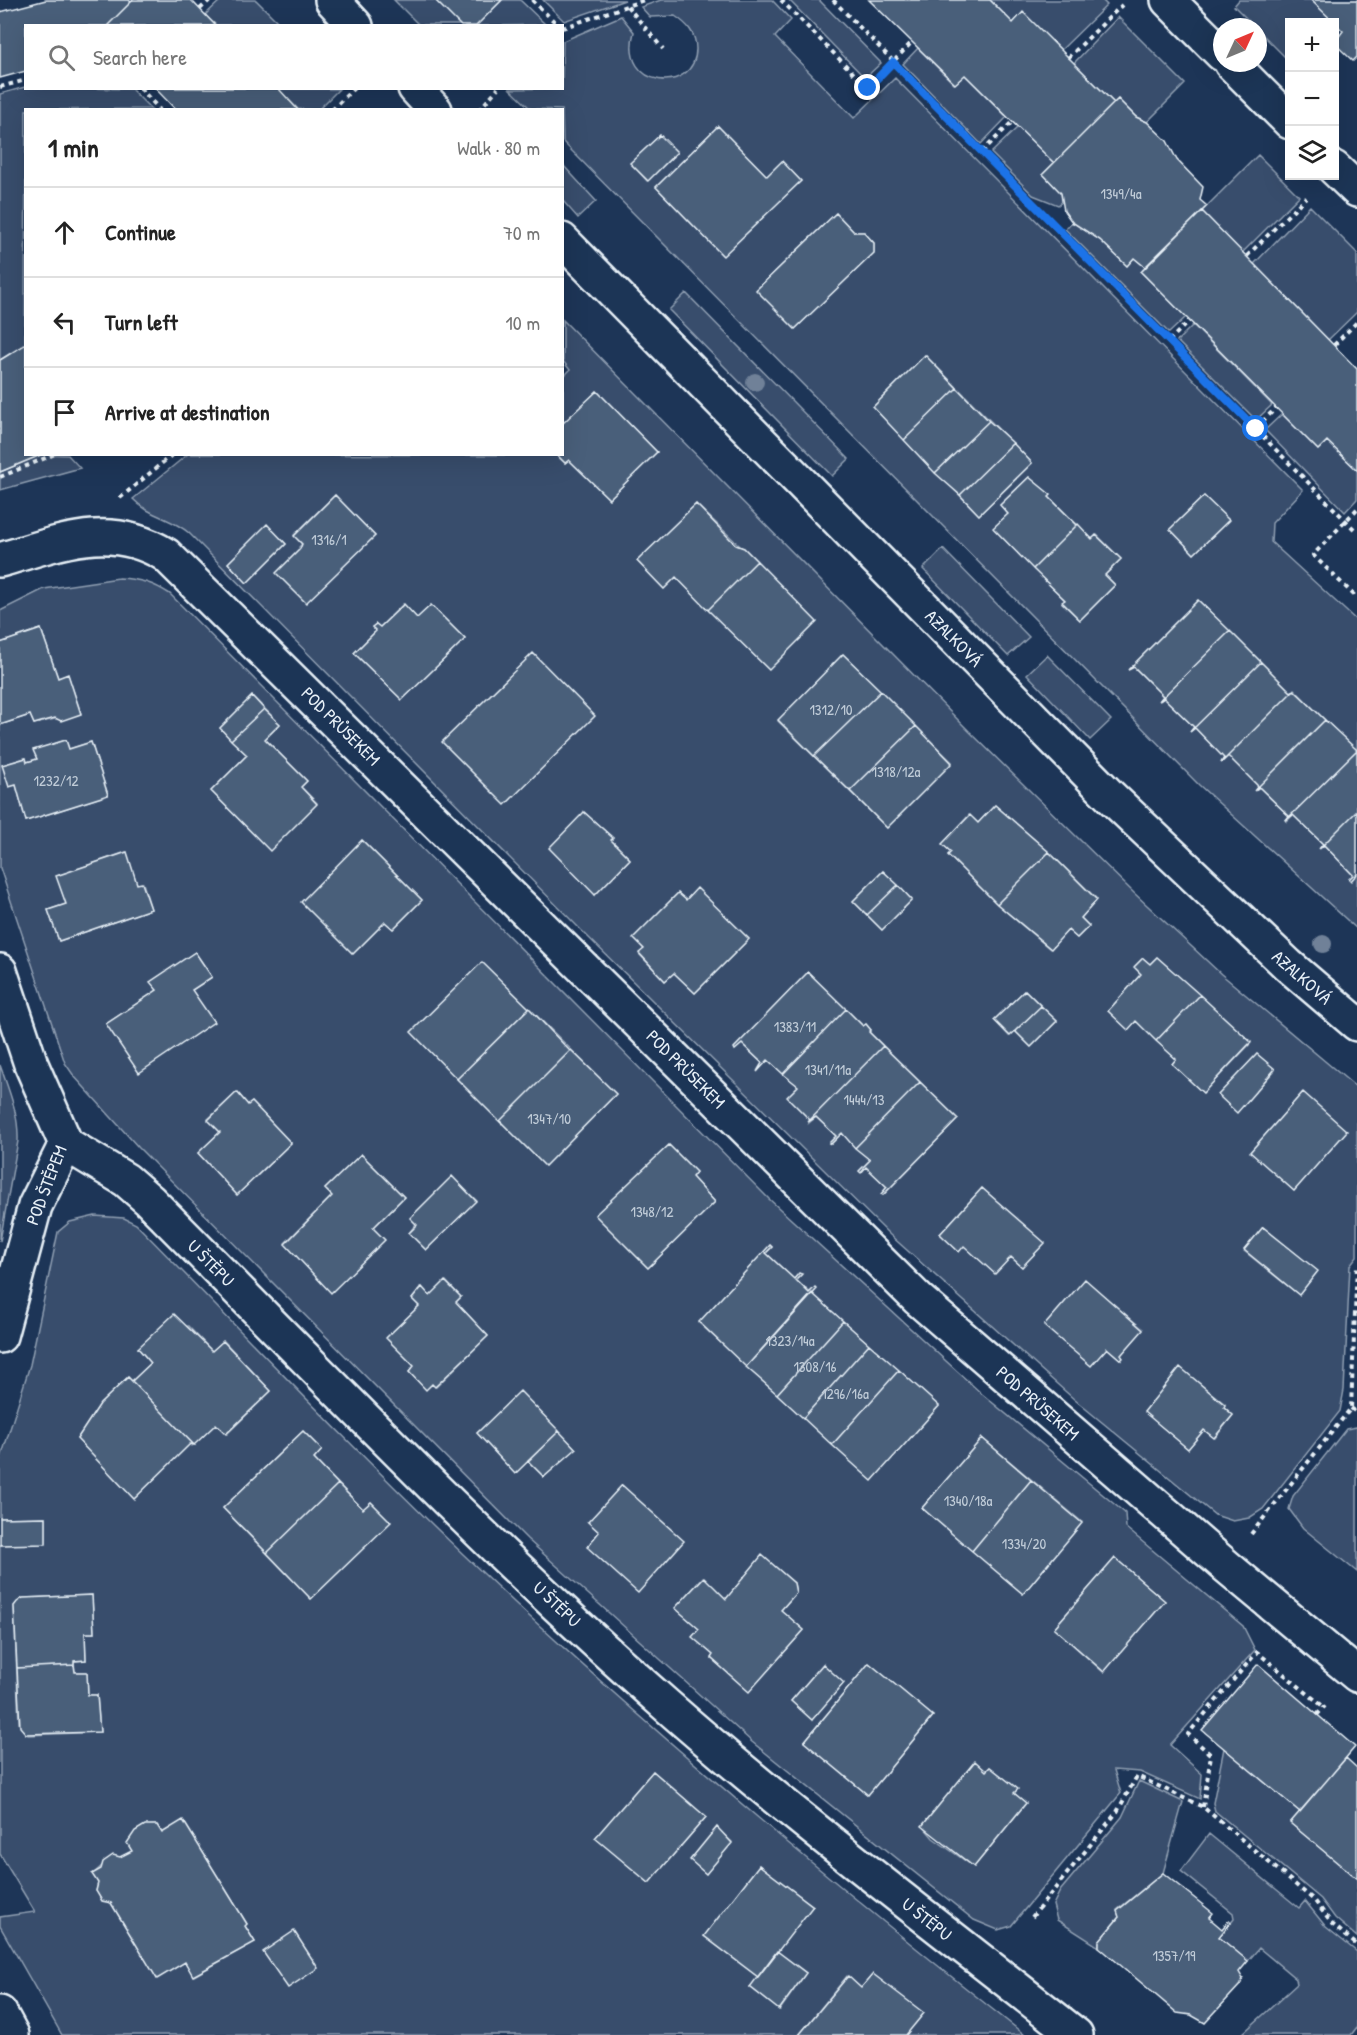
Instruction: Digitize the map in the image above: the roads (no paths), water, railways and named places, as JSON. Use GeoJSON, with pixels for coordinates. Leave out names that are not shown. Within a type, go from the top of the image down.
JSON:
{"type":"FeatureCollection","features":[{"type":"Feature","properties":{"kind":"street"},"geometry":{"type":"LineString","coordinates":[[332,0],[354,24]]}},
{"type":"Feature","properties":{"kind":"street"},"geometry":{"type":"LineString","coordinates":[[1168,0],[1213,45]]}},
{"type":"Feature","properties":{"kind":"street"},"geometry":{"type":"LineString","coordinates":[[1240,72],[1285,117]]}},
{"type":"Feature","properties":{"kind":"street"},"geometry":{"type":"LineString","coordinates":[[417,90],[433,108]]}},
{"type":"Feature","properties":{"kind":"street"},"geometry":{"type":"LineString","coordinates":[[1339,172],[1357,190]]}},
{"type":"Feature","properties":{"kind":"street","name":"AZALKOVÁ"},"geometry":{"type":"LineString","coordinates":[[564,242],[1111,797],[1288,965],[1357,1024]]}},
{"type":"Feature","properties":{"kind":"street","name":"POD PRŮSEKEM"},"geometry":{"type":"LineString","coordinates":[[0,560],[74,539],[111,536],[125,537],[153,547],[179,565],[918,1299],[1226,1566],[1357,1675]]}},
{"type":"Feature","properties":{"kind":"street","name":"POD ŠTĚPEM"},"geometry":{"type":"LineString","coordinates":[[0,971],[31,1064],[66,1144],[35,1206],[0,1336]]}},
{"type":"Feature","properties":{"kind":"street","name":"U ŠTĚPU"},"geometry":{"type":"LineString","coordinates":[[66,1144],[126,1180],[149,1200],[450,1504],[664,1703],[824,1839],[1076,2035]]}},
{"type":"Feature","properties":{"kind":"street"},"geometry":{"type":"LineString","coordinates":[[0,2013],[12,2035]]}}]}
